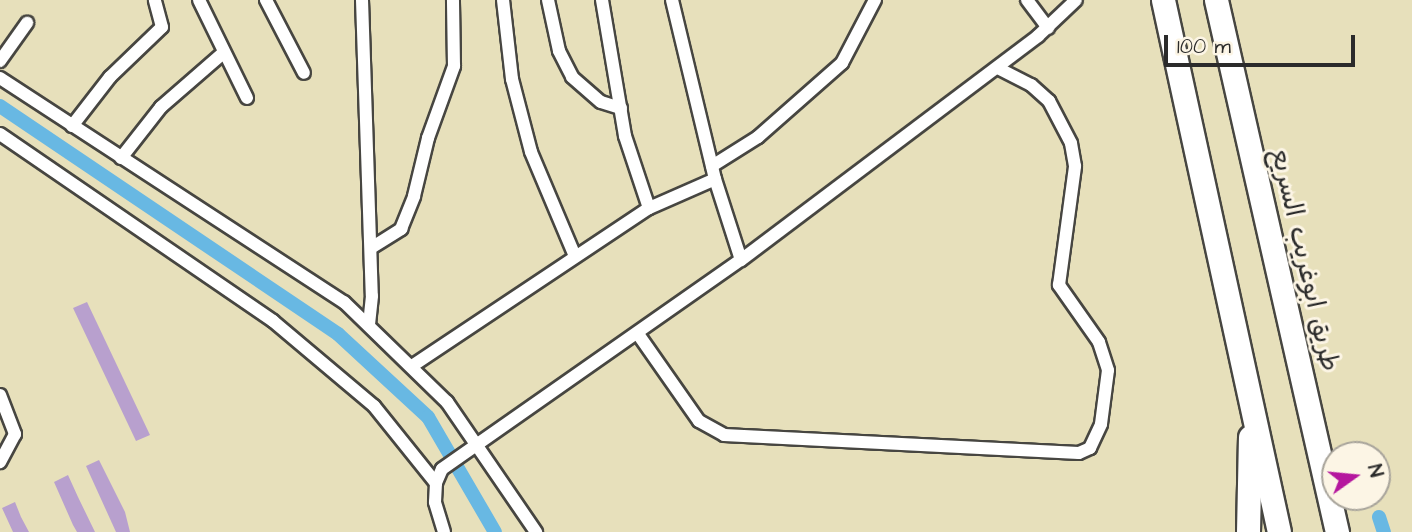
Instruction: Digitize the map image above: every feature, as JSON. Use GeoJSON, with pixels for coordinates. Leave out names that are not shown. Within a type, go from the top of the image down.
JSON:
{"type":"FeatureCollection","features":[{"type":"Feature","properties":{"kind":"highway"},"geometry":{"type":"LineString","coordinates":[[1163,0],[1251,392],[1279,532]]}},
{"type":"Feature","properties":{"kind":"highway","name":"طريق ابوغريب السريع"},"geometry":{"type":"LineString","coordinates":[[1216,0],[1337,532]]}},
{"type":"Feature","properties":{"kind":"highway"},"geometry":{"type":"LineString","coordinates":[[1248,532],[1251,392]]}},
{"type":"Feature","properties":{"kind":"street"},"geometry":{"type":"LineString","coordinates":[[72,126],[110,77],[162,27],[155,0]]}},
{"type":"Feature","properties":{"kind":"street"},"geometry":{"type":"LineString","coordinates":[[200,0],[222,54],[247,99]]}},
{"type":"Feature","properties":{"kind":"street"},"geometry":{"type":"LineString","coordinates":[[266,0],[304,73]]}},
{"type":"Feature","properties":{"kind":"street"},"geometry":{"type":"LineString","coordinates":[[362,0],[371,248],[369,323]]}},
{"type":"Feature","properties":{"kind":"street"},"geometry":{"type":"LineString","coordinates":[[371,248],[401,229],[414,196],[428,138],[454,66],[453,0]]}},
{"type":"Feature","properties":{"kind":"street"},"geometry":{"type":"LineString","coordinates":[[503,0],[512,79],[527,139],[575,256]]}},
{"type":"Feature","properties":{"kind":"street"},"geometry":{"type":"LineString","coordinates":[[548,0],[559,51],[572,77],[601,103],[621,108]]}},
{"type":"Feature","properties":{"kind":"street"},"geometry":{"type":"LineString","coordinates":[[603,0],[632,163],[649,208]]}},
{"type":"Feature","properties":{"kind":"street"},"geometry":{"type":"LineString","coordinates":[[672,0],[713,173],[741,260]]}},
{"type":"Feature","properties":{"kind":"street"},"geometry":{"type":"LineString","coordinates":[[412,366],[649,208],[713,173],[842,63],[874,0]]}},
{"type":"Feature","properties":{"kind":"street"},"geometry":{"type":"LineString","coordinates":[[1027,0],[1048,28]]}},
{"type":"Feature","properties":{"kind":"street"},"geometry":{"type":"LineString","coordinates":[[444,532],[435,502],[436,483],[446,467],[741,260],[997,68],[1048,28],[1076,0]]}},
{"type":"Feature","properties":{"kind":"street"},"geometry":{"type":"LineString","coordinates":[[0,61],[27,23]]}},
{"type":"Feature","properties":{"kind":"street"},"geometry":{"type":"LineString","coordinates":[[121,158],[161,107],[222,54]]}},
{"type":"Feature","properties":{"kind":"street"},"geometry":{"type":"LineString","coordinates":[[638,334],[699,421],[709,430],[724,435],[1079,453],[1090,448],[1101,425],[1108,370],[1099,342],[1059,285],[1075,166],[1071,144],[1049,101],[997,68]]}},
{"type":"Feature","properties":{"kind":"street"},"geometry":{"type":"LineString","coordinates":[[0,78],[324,288],[369,323],[412,366],[480,445],[536,532]]}},
{"type":"Feature","properties":{"kind":"street"},"geometry":{"type":"LineString","coordinates":[[0,135],[274,321],[373,406],[436,483]]}},
{"type":"Feature","properties":{"kind":"street"},"geometry":{"type":"LineString","coordinates":[[0,395],[15,434],[0,462]]}},
{"type":"Feature","properties":{"kind":"building"},"geometry":{"type":"Polygon","coordinates":[[[87,302],[150,435],[136,441],[73,308],[87,302]]]}},
{"type":"Feature","properties":{"kind":"building"},"geometry":{"type":"Polygon","coordinates":[[[99,460],[125,512],[130,532],[116,532],[86,466],[99,460]]]}},
{"type":"Feature","properties":{"kind":"building"},"geometry":{"type":"Polygon","coordinates":[[[68,475],[95,532],[77,532],[73,525],[54,482],[68,475]]]}},
{"type":"Feature","properties":{"kind":"building"},"geometry":{"type":"Polygon","coordinates":[[[15,502],[29,532],[13,532],[2,508],[15,502]]]}},
{"type":"Feature","properties":{"kind":"waterway"},"geometry":{"type":"LineString","coordinates":[[0,106],[338,334],[428,417],[495,532]]}},
{"type":"Feature","properties":{"kind":"waterway"},"geometry":{"type":"LineString","coordinates":[[1379,517],[1384,532]]}}]}
